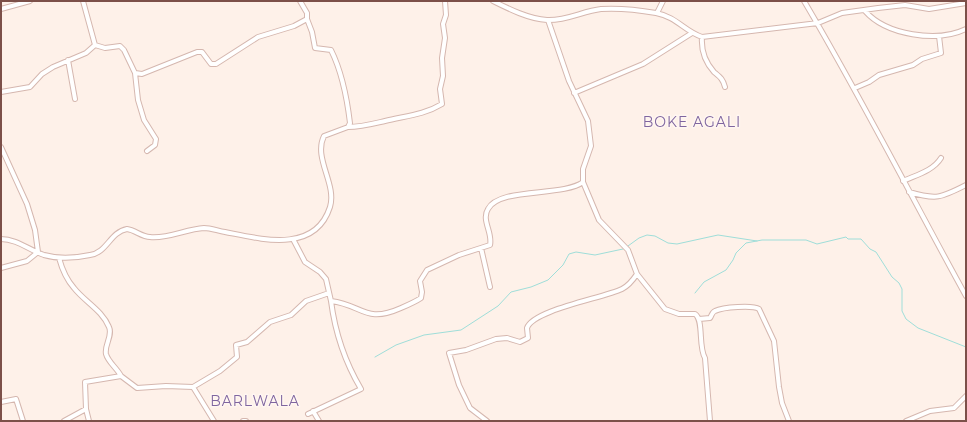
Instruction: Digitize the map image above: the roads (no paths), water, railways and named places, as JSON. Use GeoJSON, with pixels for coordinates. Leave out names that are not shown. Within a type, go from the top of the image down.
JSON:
{"type":"FeatureCollection","features":[{"type":"Feature","properties":{"kind":"street"},"geometry":{"type":"LineString","coordinates":[[1,9],[30,1]]}},
{"type":"Feature","properties":{"kind":"street"},"geometry":{"type":"LineString","coordinates":[[83,1],[95,45]]}},
{"type":"Feature","properties":{"kind":"street"},"geometry":{"type":"LineString","coordinates":[[300,1],[307,13],[307,19],[312,32],[315,48],[331,50],[339,68],[350,123],[348,128]]}},
{"type":"Feature","properties":{"kind":"street"},"geometry":{"type":"LineString","coordinates":[[1,239],[16,241],[38,252],[59,258],[94,254],[101,250],[117,233],[127,229],[150,237],[203,228],[259,238],[293,239],[304,237],[318,229],[327,216],[331,205],[330,187],[322,159],[322,140],[324,136],[329,133],[348,128],[404,118],[429,111],[442,104],[440,89],[443,76],[442,58],[445,38],[443,24],[446,15],[445,1]]}},
{"type":"Feature","properties":{"kind":"street"},"geometry":{"type":"LineString","coordinates":[[493,1],[536,18],[548,20],[565,19],[602,9],[656,13],[674,18],[692,33],[702,37],[818,23],[842,13],[905,5],[929,9],[966,3]]}},
{"type":"Feature","properties":{"kind":"street"},"geometry":{"type":"LineString","coordinates":[[656,13],[663,1]]}},
{"type":"Feature","properties":{"kind":"street"},"geometry":{"type":"LineString","coordinates":[[804,1],[855,88],[908,191],[966,296]]}},
{"type":"Feature","properties":{"kind":"street"},"geometry":{"type":"LineString","coordinates":[[864,11],[884,27],[922,35],[939,36],[953,34],[966,29]]}},
{"type":"Feature","properties":{"kind":"street"},"geometry":{"type":"LineString","coordinates":[[135,74],[142,74],[197,52],[202,52],[211,64],[216,64],[258,37],[294,26],[307,19]]}},
{"type":"Feature","properties":{"kind":"street"},"geometry":{"type":"LineString","coordinates":[[548,20],[554,42],[574,93],[586,114],[591,138],[590,151],[584,169],[583,182],[599,220],[628,250],[637,274],[665,309],[679,314],[695,314],[700,319],[701,349],[705,358],[710,421]]}},
{"type":"Feature","properties":{"kind":"street"},"geometry":{"type":"LineString","coordinates":[[574,93],[643,64],[692,33]]}},
{"type":"Feature","properties":{"kind":"street"},"geometry":{"type":"LineString","coordinates":[[855,88],[869,82],[879,75],[913,65],[922,58],[941,53],[939,36]]}},
{"type":"Feature","properties":{"kind":"street"},"geometry":{"type":"LineString","coordinates":[[702,37],[706,62],[724,80],[725,87]]}},
{"type":"Feature","properties":{"kind":"street"},"geometry":{"type":"LineString","coordinates":[[1,92],[27,88],[42,74],[60,63],[86,53],[95,45]]}},
{"type":"Feature","properties":{"kind":"street"},"geometry":{"type":"LineString","coordinates":[[95,45],[105,48],[120,46],[124,50],[135,74],[138,100],[144,120],[156,139],[155,145],[147,152]]}},
{"type":"Feature","properties":{"kind":"street"},"geometry":{"type":"LineString","coordinates":[[68,60],[75,99]]}},
{"type":"Feature","properties":{"kind":"street"},"geometry":{"type":"LineString","coordinates":[[1,147],[27,204],[36,230],[38,252]]}},
{"type":"Feature","properties":{"kind":"street"},"geometry":{"type":"LineString","coordinates":[[903,181],[929,169],[937,164],[941,158]]}},
{"type":"Feature","properties":{"kind":"street"},"geometry":{"type":"LineString","coordinates":[[330,302],[345,304],[372,315],[392,312],[420,298],[422,292],[420,281],[427,270],[459,255],[490,245],[491,240],[486,214],[488,208],[498,199],[573,186],[583,182]]}},
{"type":"Feature","properties":{"kind":"street"},"geometry":{"type":"LineString","coordinates":[[908,191],[932,198],[956,191],[966,185]]}},
{"type":"Feature","properties":{"kind":"street"},"geometry":{"type":"LineString","coordinates":[[293,239],[305,262],[323,274],[328,284],[330,302],[343,353],[361,389],[308,414]]}},
{"type":"Feature","properties":{"kind":"street"},"geometry":{"type":"LineString","coordinates":[[481,248],[490,287]]}},
{"type":"Feature","properties":{"kind":"street"},"geometry":{"type":"LineString","coordinates":[[1,268],[27,261],[38,252]]}},
{"type":"Feature","properties":{"kind":"street"},"geometry":{"type":"LineString","coordinates":[[59,258],[64,272],[72,286],[90,302],[109,326],[110,333],[105,350],[106,355],[121,376],[137,388],[166,386],[192,387],[225,367],[237,357],[236,345],[247,342],[270,322],[291,315],[306,301],[329,293]]}},
{"type":"Feature","properties":{"kind":"street"},"geometry":{"type":"LineString","coordinates":[[487,421],[473,411],[468,404],[449,355],[450,352],[466,350],[501,338],[512,339],[517,342],[524,341],[528,338],[527,328],[532,320],[560,308],[587,301],[622,289],[637,274]]}},
{"type":"Feature","properties":{"kind":"street"},"geometry":{"type":"LineString","coordinates":[[700,319],[710,318],[712,313],[718,310],[751,306],[759,309],[774,341],[779,387],[782,403],[789,421]]}},
{"type":"Feature","properties":{"kind":"street"},"geometry":{"type":"LineString","coordinates":[[89,421],[86,409],[85,382],[121,376]]}},
{"type":"Feature","properties":{"kind":"street"},"geometry":{"type":"LineString","coordinates":[[192,387],[214,421]]}},
{"type":"Feature","properties":{"kind":"street"},"geometry":{"type":"LineString","coordinates":[[906,421],[930,411],[954,408],[966,396]]}},
{"type":"Feature","properties":{"kind":"street"},"geometry":{"type":"LineString","coordinates":[[1,402],[16,399],[23,421]]}},
{"type":"Feature","properties":{"kind":"street"},"geometry":{"type":"LineString","coordinates":[[64,421],[86,409]]}},
{"type":"Feature","properties":{"kind":"street"},"geometry":{"type":"LineString","coordinates":[[313,411],[320,421]]}},
{"type":"Feature","properties":{"kind":"waterway"},"geometry":{"type":"LineString","coordinates":[[628,246],[639,238],[647,235],[655,236],[668,243],[677,244],[718,235],[757,241]]}},
{"type":"Feature","properties":{"kind":"waterway"},"geometry":{"type":"LineString","coordinates":[[695,293],[704,282],[726,270],[736,253],[746,243],[762,240],[806,240],[817,244],[846,237],[848,239],[861,239],[870,249],[876,252],[892,277],[899,283],[902,289],[902,311],[906,319],[918,328],[966,347]]}},
{"type":"Feature","properties":{"kind":"waterway"},"geometry":{"type":"LineString","coordinates":[[375,357],[396,345],[424,335],[461,330],[498,306],[511,292],[531,287],[548,280],[563,265],[569,254],[576,252],[595,255],[623,249]]}},
{"type":"Feature","properties":{"kind":"district","name":"BOKE AGALI"},"geometry":{"type":"Point","coordinates":[692,122]}},
{"type":"Feature","properties":{"kind":"district","name":"BARLWALA"},"geometry":{"type":"Point","coordinates":[255,401]}}]}
